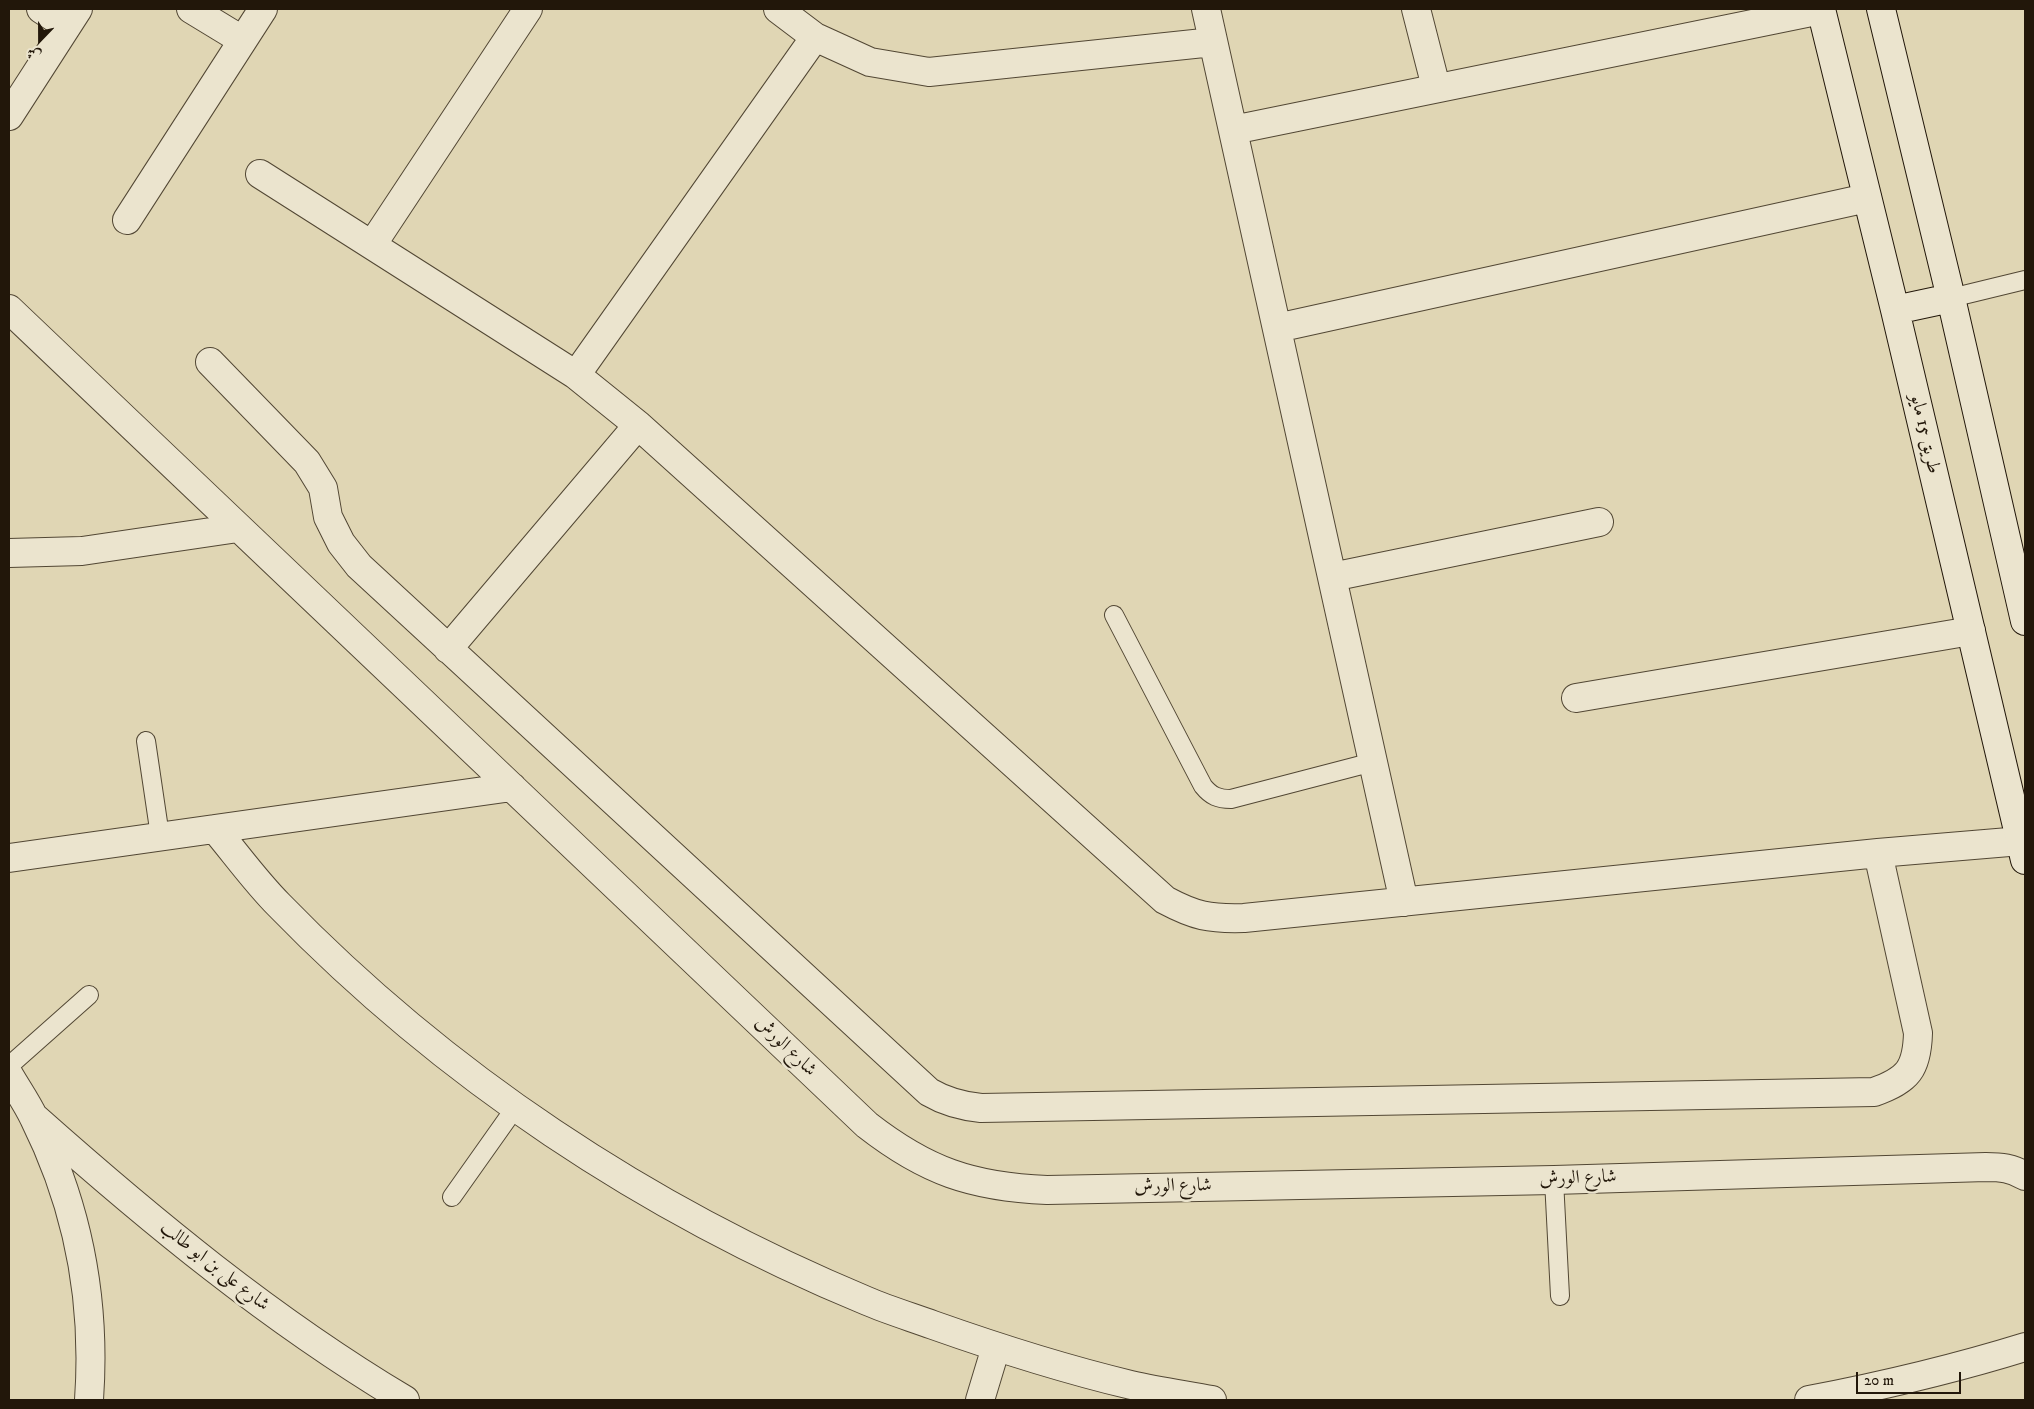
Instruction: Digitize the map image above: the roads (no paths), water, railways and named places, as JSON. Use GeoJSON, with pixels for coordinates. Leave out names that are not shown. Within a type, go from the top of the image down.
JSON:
{"type":"FeatureCollection","features":[{"type":"Feature","properties":{"kind":"street"},"geometry":{"type":"LineString","coordinates":[[9,116],[72,17],[41,9]]}},
{"type":"Feature","properties":{"kind":"street"},"geometry":{"type":"LineString","coordinates":[[190,9],[242,40]]}},
{"type":"Feature","properties":{"kind":"street"},"geometry":{"type":"LineString","coordinates":[[127,220],[262,9]]}},
{"type":"Feature","properties":{"kind":"street"},"geometry":{"type":"LineString","coordinates":[[372,245],[528,9]]}},
{"type":"Feature","properties":{"kind":"street"},"geometry":{"type":"LineString","coordinates":[[778,9],[815,37],[870,62],[930,72],[1213,42]]}},
{"type":"Feature","properties":{"kind":"street"},"geometry":{"type":"LineString","coordinates":[[1206,9],[1404,902]]}},
{"type":"Feature","properties":{"kind":"street"},"geometry":{"type":"LineString","coordinates":[[1416,9],[1436,87]]}},
{"type":"Feature","properties":{"kind":"street"},"geometry":{"type":"LineString","coordinates":[[1233,130],[1821,9]]}},
{"type":"Feature","properties":{"kind":"street","name":"طريق 15 مايو"},"geometry":{"type":"LineString","coordinates":[[1821,9],[1895,310],[2023,850]]}},
{"type":"Feature","properties":{"kind":"street"},"geometry":{"type":"LineString","coordinates":[[1881,9],[1951,298],[2025,621]]}},
{"type":"Feature","properties":{"kind":"street"},"geometry":{"type":"LineString","coordinates":[[576,375],[815,37]]}},
{"type":"Feature","properties":{"kind":"street"},"geometry":{"type":"LineString","coordinates":[[260,174],[576,375],[638,425],[1165,900],[1190,913],[1216,919],[1878,854],[2023,850]]}},
{"type":"Feature","properties":{"kind":"street"},"geometry":{"type":"LineString","coordinates":[[1277,328],[1867,198]]}},
{"type":"Feature","properties":{"kind":"street"},"geometry":{"type":"LineString","coordinates":[[1895,310],[1951,298]]}},
{"type":"Feature","properties":{"kind":"street","name":"شارع الورش"},"geometry":{"type":"LineString","coordinates":[[9,309],[867,1125],[893,1145],[922,1162],[952,1175],[982,1184],[1015,1189],[1047,1190],[1554,1180],[1986,1167],[2016,1170],[2025,1176]]}},
{"type":"Feature","properties":{"kind":"street"},"geometry":{"type":"LineString","coordinates":[[210,362],[307,462],[322,488],[328,517],[341,543],[359,566],[929,1092],[944,1101],[962,1106],[981,1108],[1874,1092],[1894,1085],[1909,1072],[1917,1053],[1918,1033],[1878,854]]}},
{"type":"Feature","properties":{"kind":"street"},"geometry":{"type":"LineString","coordinates":[[448,649],[638,425]]}},
{"type":"Feature","properties":{"kind":"street"},"geometry":{"type":"LineString","coordinates":[[1332,577],[1599,522]]}},
{"type":"Feature","properties":{"kind":"street"},"geometry":{"type":"LineString","coordinates":[[9,553],[82,551],[238,528]]}},
{"type":"Feature","properties":{"kind":"street"},"geometry":{"type":"LineString","coordinates":[[1576,698],[1971,631]]}},
{"type":"Feature","properties":{"kind":"street"},"geometry":{"type":"LineString","coordinates":[[9,858],[512,787]]}},
{"type":"Feature","properties":{"kind":"street"},"geometry":{"type":"LineString","coordinates":[[215,828],[277,903],[341,966],[409,1026],[515,1108],[628,1182],[706,1226],[787,1266],[869,1302],[996,1347],[1130,1384],[1212,1400]]}},
{"type":"Feature","properties":{"kind":"street"},"geometry":{"type":"LineString","coordinates":[[9,1075],[34,1117],[55,1165],[72,1214],[84,1265],[90,1317],[91,1370],[89,1400]]}},
{"type":"Feature","properties":{"kind":"street","name":"شارع على بن ابو طالب"},"geometry":{"type":"LineString","coordinates":[[34,1117],[116,1190],[201,1260],[290,1325],[406,1400]]}},
{"type":"Feature","properties":{"kind":"street"},"geometry":{"type":"LineString","coordinates":[[980,1400],[996,1347]]}},
{"type":"Feature","properties":{"kind":"street"},"geometry":{"type":"LineString","coordinates":[[1809,1400],[1878,1387],[1969,1364],[2025,1347]]}},
{"type":"Feature","properties":{"kind":"lane"},"geometry":{"type":"LineString","coordinates":[[1951,298],[2025,280]]}},
{"type":"Feature","properties":{"kind":"lane"},"geometry":{"type":"LineString","coordinates":[[1114,615],[1203,786],[1210,794],[1220,799],[1231,799],[1373,762]]}},
{"type":"Feature","properties":{"kind":"lane"},"geometry":{"type":"LineString","coordinates":[[146,742],[160,836]]}},
{"type":"Feature","properties":{"kind":"lane"},"geometry":{"type":"LineString","coordinates":[[9,1066],[89,995]]}},
{"type":"Feature","properties":{"kind":"lane"},"geometry":{"type":"LineString","coordinates":[[452,1197],[515,1108]]}},
{"type":"Feature","properties":{"kind":"lane"},"geometry":{"type":"LineString","coordinates":[[1554,1180],[1560,1296]]}}]}
